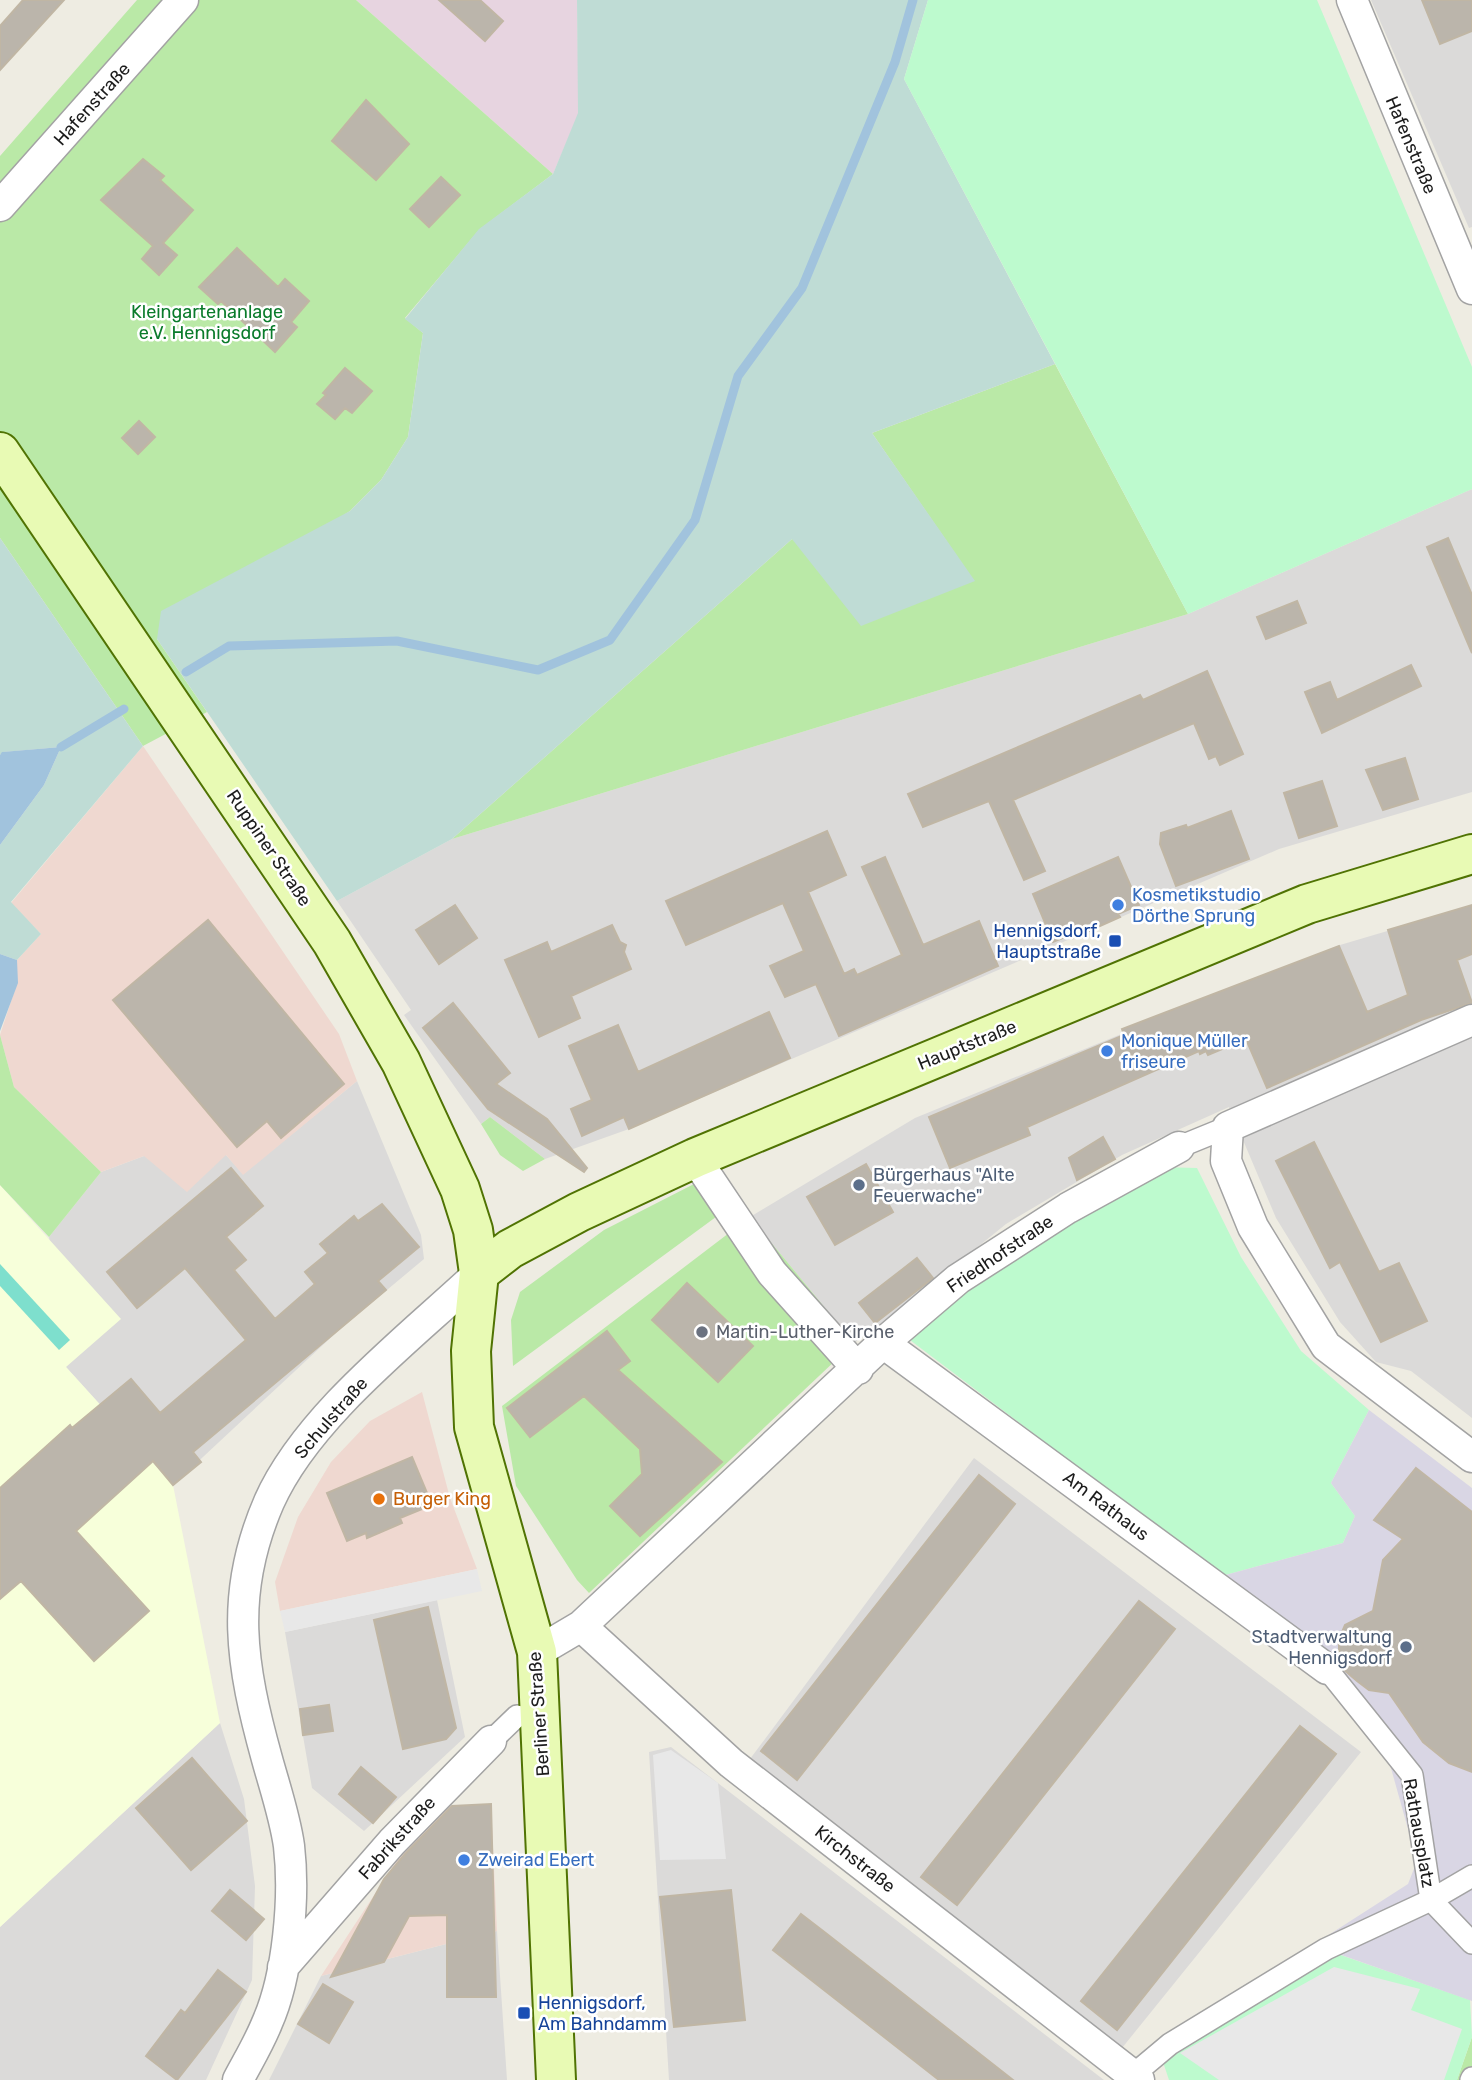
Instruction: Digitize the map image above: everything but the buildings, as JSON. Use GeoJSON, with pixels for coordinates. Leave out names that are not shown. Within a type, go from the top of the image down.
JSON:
{"type":"FeatureCollection","features":[{"type":"Feature","properties":{"kind":"main road","name":"Ruppiner Straße"},"geometry":{"type":"LineString","coordinates":[[0,452],[332,942],[401,1062],[460,1189],[473,1230],[479,1273]]}},
{"type":"Feature","properties":{"kind":"main road","name":"Hauptstraße"},"geometry":{"type":"LineString","coordinates":[[479,1273],[522,1242],[695,1158],[1307,904],[1472,854]]}},
{"type":"Feature","properties":{"kind":"main road","name":"Berliner Straße"},"geometry":{"type":"LineString","coordinates":[[479,1273],[471,1351],[474,1427],[537,1652],[556,2080]]}},
{"type":"Feature","properties":{"kind":"street","name":"Hafenstraße"},"geometry":{"type":"LineString","coordinates":[[0,206],[183,0]]}},
{"type":"Feature","properties":{"kind":"street","name":"Hafenstraße"},"geometry":{"type":"LineString","coordinates":[[1352,0],[1472,289]]}},
{"type":"Feature","properties":{"kind":"street","name":"Friedhofstraße"},"geometry":{"type":"LineString","coordinates":[[537,1652],[582,1626],[883,1343],[958,1279],[1068,1208],[1179,1147],[1472,1020]]}},
{"type":"Feature","properties":{"kind":"street"},"geometry":{"type":"LineString","coordinates":[[1228,1128],[1226,1161],[1253,1227],[1326,1346],[1472,1457]]}},
{"type":"Feature","properties":{"kind":"street"},"geometry":{"type":"LineString","coordinates":[[695,1158],[772,1273],[858,1369]]}},
{"type":"Feature","properties":{"kind":"street","name":"Schulstraße"},"geometry":{"type":"LineString","coordinates":[[289,1848],[253,1708],[242,1628],[244,1577],[265,1514],[296,1454],[329,1414],[479,1273]]}},
{"type":"Feature","properties":{"kind":"street","name":"Am Rathaus"},"geometry":{"type":"LineString","coordinates":[[883,1343],[1327,1669]]}},
{"type":"Feature","properties":{"kind":"street","name":"Kirchstraße"},"geometry":{"type":"LineString","coordinates":[[582,1626],[731,1763],[1136,2078]]}},
{"type":"Feature","properties":{"kind":"street","name":"Rathausplatz"},"geometry":{"type":"LineString","coordinates":[[1327,1669],[1412,1775],[1431,1900],[1472,1943]]}},
{"type":"Feature","properties":{"kind":"street","name":"Fabrikstraße"},"geometry":{"type":"LineString","coordinates":[[284,1967],[392,1842],[517,1716]]}},
{"type":"Feature","properties":{"kind":"street","name":"Fabrikstraße"},"geometry":{"type":"LineString","coordinates":[[238,2080],[268,2022],[284,1967],[289,1908],[289,1848]]}},
{"type":"Feature","properties":{"kind":"street","name":"Rathausplatz"},"geometry":{"type":"LineString","coordinates":[[1136,2078],[1170,2044],[1326,1950],[1431,1900],[1472,1876]]}},
{"type":"Feature","properties":{"kind":"shaded area"},"geometry":{"type":"Polygon","coordinates":[[[356,0],[577,0],[579,113],[553,174],[356,0]]]}},
{"type":"Feature","properties":{"kind":"shaded area"},"geometry":{"type":"Polygon","coordinates":[[[577,0],[928,0],[904,79],[1055,364],[872,433],[975,581],[861,626],[792,539],[452,839],[337,901],[157,639],[161,611],[350,511],[381,480],[408,437],[423,333],[405,319],[479,229],[553,174],[578,113],[577,0]]]}},
{"type":"Feature","properties":{"kind":"shaded area"},"geometry":{"type":"Polygon","coordinates":[[[928,0],[1317,0],[1472,367],[1472,489],[1188,614],[904,79],[928,0]]]}},
{"type":"Feature","properties":{"kind":"shaded area"},"geometry":{"type":"Polygon","coordinates":[[[1371,0],[1472,0],[1472,227],[1469,228],[1371,0]]]}},
{"type":"Feature","properties":{"kind":"shaded area"},"geometry":{"type":"Polygon","coordinates":[[[1472,489],[1472,792],[1279,849],[629,1129],[545,1159],[490,1117],[481,1124],[404,1015],[411,1010],[337,901],[452,839],[1188,614],[1472,489]]]}},
{"type":"Feature","properties":{"kind":"shaded area"},"geometry":{"type":"Polygon","coordinates":[[[0,538],[143,746],[11,902],[41,934],[17,960],[0,954],[0,845],[44,785],[61,747],[3,752],[0,755],[0,538]]]}},
{"type":"Feature","properties":{"kind":"shaded area"},"geometry":{"type":"Polygon","coordinates":[[[143,746],[339,1034],[357,1081],[243,1175],[226,1155],[187,1192],[144,1156],[101,1172],[14,1087],[0,1035],[17,983],[17,960],[41,934],[11,903],[143,746]]]}},
{"type":"Feature","properties":{"kind":"shaded area"},"geometry":{"type":"Polygon","coordinates":[[[61,747],[44,785],[0,845],[0,755],[2,752],[61,747]]]}},
{"type":"Feature","properties":{"kind":"shaded area"},"geometry":{"type":"Polygon","coordinates":[[[1472,906],[1472,1418],[1411,1371],[1376,1362],[1340,1322],[1276,1218],[1229,1107],[1122,1155],[1006,1224],[880,1326],[854,1343],[750,1217],[915,1118],[1340,945],[1472,906]]]}},
{"type":"Feature","properties":{"kind":"shaded area"},"geometry":{"type":"Polygon","coordinates":[[[0,954],[17,960],[18,983],[0,1031],[0,954]]]}},
{"type":"Feature","properties":{"kind":"shaded area"},"geometry":{"type":"Polygon","coordinates":[[[357,1081],[421,1235],[424,1259],[339,1330],[173,1485],[66,1367],[49,1237],[101,1172],[144,1156],[226,1155],[243,1174],[357,1081]]]}},
{"type":"Feature","properties":{"kind":"shaded area"},"geometry":{"type":"Polygon","coordinates":[[[1159,1167],[1197,1168],[1241,1257],[1301,1351],[1369,1410],[1331,1483],[1355,1516],[1343,1543],[1222,1576],[906,1337],[1023,1246],[1159,1167]]]}},
{"type":"Feature","properties":{"kind":"shaded area"},"geometry":{"type":"Polygon","coordinates":[[[0,1185],[121,1319],[66,1367],[173,1485],[220,1723],[0,1927],[0,1185]]]}},
{"type":"Feature","properties":{"kind":"shaded area"},"geometry":{"type":"Polygon","coordinates":[[[0,1264],[70,1340],[59,1350],[0,1286],[0,1264]]]}},
{"type":"Feature","properties":{"kind":"shaded area"},"geometry":{"type":"Polygon","coordinates":[[[422,1392],[450,1498],[477,1569],[280,1611],[275,1582],[298,1517],[331,1462],[370,1421],[422,1392]]]}},
{"type":"Feature","properties":{"kind":"shaded area"},"geometry":{"type":"Polygon","coordinates":[[[1369,1410],[1472,1488],[1472,1512],[1416,1468],[1374,1519],[1403,1539],[1383,1560],[1373,1611],[1345,1625],[1369,1690],[1389,1693],[1423,1742],[1448,1763],[1472,1772],[1472,2001],[1313,1945],[1408,1884],[1417,1861],[1387,1754],[1327,1669],[1222,1576],[1343,1543],[1355,1516],[1331,1483],[1369,1410]]]}},
{"type":"Feature","properties":{"kind":"shaded area"},"geometry":{"type":"Polygon","coordinates":[[[974,1458],[1361,1752],[1122,2048],[750,1759],[974,1458]]]}},
{"type":"Feature","properties":{"kind":"shaded area"},"geometry":{"type":"Polygon","coordinates":[[[477,1569],[482,1591],[285,1632],[280,1611],[477,1569]]]}},
{"type":"Feature","properties":{"kind":"shaded area"},"geometry":{"type":"Polygon","coordinates":[[[437,1600],[465,1737],[364,1831],[312,1788],[285,1632],[437,1600]]]}},
{"type":"Feature","properties":{"kind":"shaded area"},"geometry":{"type":"Polygon","coordinates":[[[220,1723],[244,1799],[255,1886],[252,1980],[206,2080],[0,2080],[0,1927],[220,1723]]]}},
{"type":"Feature","properties":{"kind":"shaded area"},"geometry":{"type":"Polygon","coordinates":[[[671,1747],[1104,2080],[669,2080],[649,1752],[671,1747]]]}},
{"type":"Feature","properties":{"kind":"shaded area"},"geometry":{"type":"Polygon","coordinates":[[[671,1750],[718,1783],[726,1859],[660,1860],[653,1755],[671,1750]]]}},
{"type":"Feature","properties":{"kind":"shaded area"},"geometry":{"type":"Polygon","coordinates":[[[491,1804],[497,1931],[321,1976],[432,1807],[491,1804]]]}},
{"type":"Feature","properties":{"kind":"shaded area"},"geometry":{"type":"Polygon","coordinates":[[[497,1931],[507,2080],[269,2080],[321,1976],[497,1931]]]}},
{"type":"Feature","properties":{"kind":"shaded area"},"geometry":{"type":"Polygon","coordinates":[[[1335,1953],[1470,2000],[1472,2037],[1457,2080],[1169,2080],[1164,2065],[1169,2050],[1335,1953]]]}},
{"type":"Feature","properties":{"kind":"shaded area"},"geometry":{"type":"Polygon","coordinates":[[[1334,1967],[1420,1989],[1411,2010],[1462,2029],[1444,2080],[1219,2080],[1180,2053],[1334,1967]]]}},
{"type":"Feature","properties":{"kind":"green space","name":"Kleingartenanlage e.V. Hennigsdorf"},"geometry":{"type":"Polygon","coordinates":[[[137,0],[356,0],[553,174],[479,230],[405,318],[423,333],[408,437],[381,480],[350,511],[157,639],[207,712],[143,746],[0,538],[0,156],[137,0]]]}},
{"type":"Feature","properties":{"kind":"green space"},"geometry":{"type":"Polygon","coordinates":[[[1055,364],[1188,614],[452,839],[792,539],[974,581],[872,433],[1055,364]]]}},
{"type":"Feature","properties":{"kind":"green space"},"geometry":{"type":"Polygon","coordinates":[[[0,1035],[14,1087],[101,1172],[49,1237],[0,1185],[0,1035]]]}},
{"type":"Feature","properties":{"kind":"green space"},"geometry":{"type":"Polygon","coordinates":[[[490,1117],[545,1159],[523,1171],[500,1155],[481,1124],[490,1117]]]}},
{"type":"Feature","properties":{"kind":"green space"},"geometry":{"type":"Polygon","coordinates":[[[694,1184],[720,1214],[513,1366],[511,1320],[520,1292],[604,1230],[694,1184]]]}},
{"type":"Feature","properties":{"kind":"green space"},"geometry":{"type":"Polygon","coordinates":[[[750,1217],[854,1343],[589,1593],[577,1580],[516,1486],[502,1406],[750,1217]]]}},
{"type":"Feature","properties":{"kind":"green space"},"geometry":{"type":"Polygon","coordinates":[[[1472,2037],[1472,2080],[1457,2080],[1472,2037]]]}},
{"type":"Feature","properties":{"kind":"waterway"},"geometry":{"type":"LineString","coordinates":[[186,672],[229,646],[397,641],[538,670],[610,640],[695,520],[738,376],[802,288],[895,62],[913,0]]}},
{"type":"Feature","properties":{"kind":"waterway"},"geometry":{"type":"LineString","coordinates":[[61,747],[124,709]]}},
{"type":"Feature","properties":{"kind":"place","name":"Kosmetikstudio Dörthe Sprung"},"geometry":{"type":"Point","coordinates":[1118,905]}},
{"type":"Feature","properties":{"kind":"place","name":"Hennigsdorf, Hauptstraße"},"geometry":{"type":"Point","coordinates":[1115,941]}},
{"type":"Feature","properties":{"kind":"place","name":"Monique Müller friseure"},"geometry":{"type":"Point","coordinates":[1107,1051]}},
{"type":"Feature","properties":{"kind":"place","name":"Bürgerhaus \"Alte Feuerwache\""},"geometry":{"type":"Point","coordinates":[859,1185]}},
{"type":"Feature","properties":{"kind":"place","name":"Martin-Luther-Kirche"},"geometry":{"type":"Point","coordinates":[702,1332]}},
{"type":"Feature","properties":{"kind":"place","name":"Burger King"},"geometry":{"type":"Point","coordinates":[379,1499]}},
{"type":"Feature","properties":{"kind":"place","name":"Stadtverwaltung Hennigsdorf"},"geometry":{"type":"Point","coordinates":[1406,1647]}},
{"type":"Feature","properties":{"kind":"place","name":"Zweirad Ebert"},"geometry":{"type":"Point","coordinates":[464,1860]}},
{"type":"Feature","properties":{"kind":"place","name":"Hennigsdorf, Am Bahndamm"},"geometry":{"type":"Point","coordinates":[524,2013]}}]}
